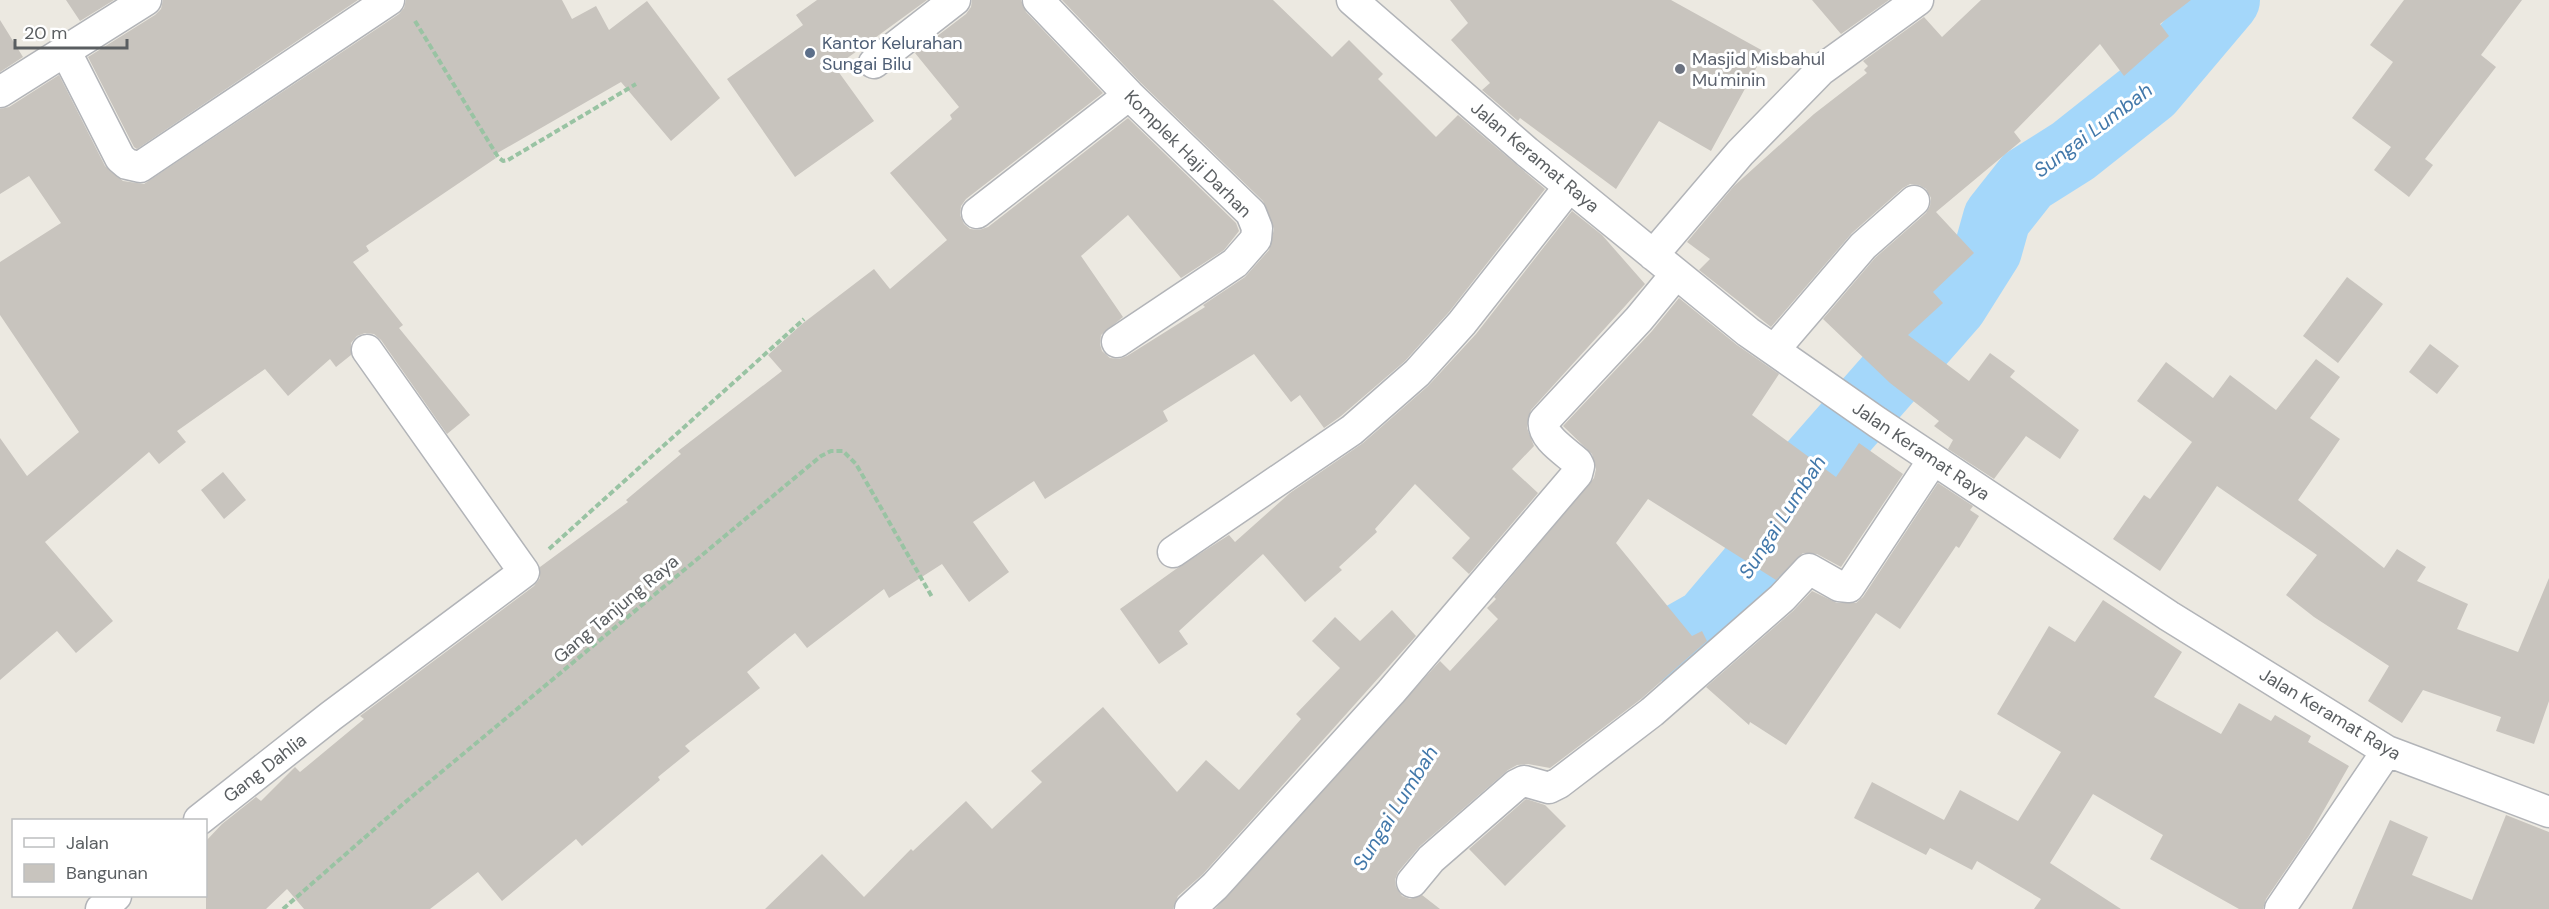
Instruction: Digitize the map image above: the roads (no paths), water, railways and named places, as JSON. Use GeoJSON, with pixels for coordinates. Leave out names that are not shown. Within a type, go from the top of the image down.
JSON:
{"type":"FeatureCollection","features":[{"type":"Feature","properties":{"kind":"street"},"geometry":{"type":"LineString","coordinates":[[0,92],[147,0]]}},
{"type":"Feature","properties":{"kind":"street"},"geometry":{"type":"LineString","coordinates":[[65,50],[120,158],[127,164],[140,167],[389,0]]}},
{"type":"Feature","properties":{"kind":"street"},"geometry":{"type":"LineString","coordinates":[[874,63],[955,0]]}},
{"type":"Feature","properties":{"kind":"street","name":"Komplek Haji Darhan"},"geometry":{"type":"LineString","coordinates":[[1038,0],[1129,95],[1251,213],[1257,228],[1256,239],[1234,263],[1118,342]]}},
{"type":"Feature","properties":{"kind":"street","name":"Jalan Keramat Raya"},"geometry":{"type":"LineString","coordinates":[[1352,0],[1569,187],[1748,332],[1933,460],[2169,616],[2387,751],[2549,812]]}},
{"type":"Feature","properties":{"kind":"street"},"geometry":{"type":"LineString","coordinates":[[1653,255],[1740,153],[1821,70],[1918,0]]}},
{"type":"Feature","properties":{"kind":"street"},"geometry":{"type":"LineString","coordinates":[[978,213],[1129,95]]}},
{"type":"Feature","properties":{"kind":"street"},"geometry":{"type":"LineString","coordinates":[[1173,552],[1353,430],[1417,373],[1462,323],[1569,187]]}},
{"type":"Feature","properties":{"kind":"street"},"geometry":{"type":"LineString","coordinates":[[1774,350],[1863,246],[1914,201]]}},
{"type":"Feature","properties":{"kind":"street"},"geometry":{"type":"LineString","coordinates":[[1190,909],[1215,886],[1391,692],[1577,474],[1579,466],[1577,462],[1548,435],[1543,426],[1544,421],[1639,319],[1676,274]]}},
{"type":"Feature","properties":{"kind":"street","name":"Gang Dahlia"},"geometry":{"type":"LineString","coordinates":[[200,819],[331,716],[524,572],[367,350]]}},
{"type":"Feature","properties":{"kind":"street"},"geometry":{"type":"LineString","coordinates":[[1412,882],[1431,859],[1516,785],[1524,781],[1549,788],[1559,783],[1652,712],[1764,611],[1782,598],[1809,568],[1839,586],[1849,587],[1933,460]]}},
{"type":"Feature","properties":{"kind":"street"},"geometry":{"type":"LineString","coordinates":[[2280,909],[2387,751]]}},
{"type":"Feature","properties":{"kind":"street"},"geometry":{"type":"LineString","coordinates":[[101,909],[115,897]]}},
{"type":"Feature","properties":{"kind":"waterway","name":"Sungai Lumbah"},"geometry":{"type":"LineString","coordinates":[[1603,667],[1677,639],[1707,622],[1752,569],[1809,469],[1954,304],[1988,250],[1997,218],[2027,180],[2073,151],[2150,90],[2226,0]]}},
{"type":"Feature","properties":{"kind":"place","name":"Kantor Kelurahan Sungai Bilu"},"geometry":{"type":"Point","coordinates":[810,53]}},
{"type":"Feature","properties":{"kind":"place","name":"Masjid Misbahul Mu'minin"},"geometry":{"type":"Point","coordinates":[1680,69]}}]}
